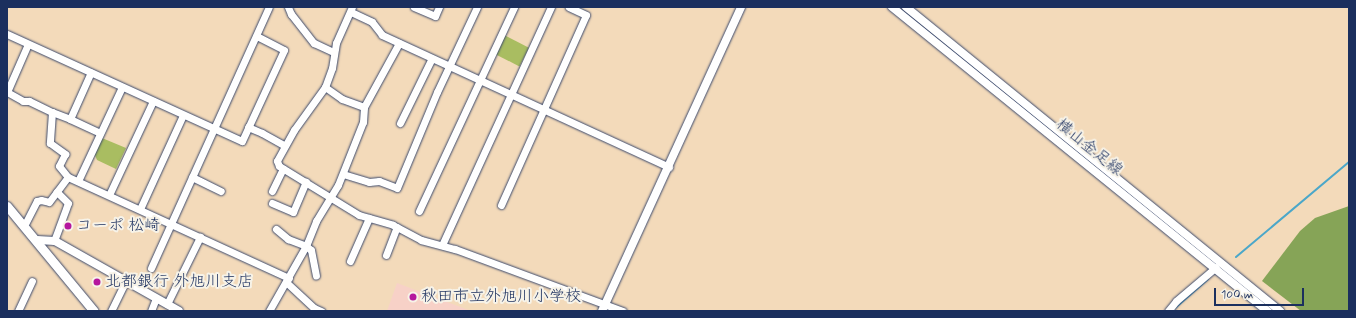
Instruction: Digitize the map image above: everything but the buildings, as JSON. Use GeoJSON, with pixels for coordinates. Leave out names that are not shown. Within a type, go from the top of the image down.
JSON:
{"type":"FeatureCollection","features":[{"type":"Feature","properties":{"kind":"main road"},"geometry":{"type":"LineString","coordinates":[[9,211],[37,240],[94,311]]}},
{"type":"Feature","properties":{"kind":"street"},"geometry":{"type":"LineString","coordinates":[[151,268],[269,7]]}},
{"type":"Feature","properties":{"kind":"street"},"geometry":{"type":"LineString","coordinates":[[288,7],[291,14],[314,43],[333,52]]}},
{"type":"Feature","properties":{"kind":"street"},"geometry":{"type":"LineString","coordinates":[[414,7],[435,16],[439,7]]}},
{"type":"Feature","properties":{"kind":"street"},"geometry":{"type":"LineString","coordinates":[[343,174],[369,182],[379,181],[397,188],[437,92],[451,67],[477,7]]}},
{"type":"Feature","properties":{"kind":"street"},"geometry":{"type":"LineString","coordinates":[[419,212],[514,7]]}},
{"type":"Feature","properties":{"kind":"street"},"geometry":{"type":"LineString","coordinates":[[442,245],[551,7]]}},
{"type":"Feature","properties":{"kind":"street"},"geometry":{"type":"LineString","coordinates":[[501,205],[586,15],[569,7]]}},
{"type":"Feature","properties":{"kind":"street"},"geometry":{"type":"LineString","coordinates":[[604,308],[741,7]]}},
{"type":"Feature","properties":{"kind":"street","name":"横山金足線"},"geometry":{"type":"LineString","coordinates":[[892,7],[1216,267],[1268,311]]}},
{"type":"Feature","properties":{"kind":"street","name":"横山金足線"},"geometry":{"type":"LineString","coordinates":[[906,7],[1280,311]]}},
{"type":"Feature","properties":{"kind":"street"},"geometry":{"type":"LineString","coordinates":[[623,311],[604,308],[442,245],[421,240],[397,227],[359,215],[283,168],[277,161],[294,130],[305,117],[325,87],[332,68],[333,52],[336,43],[351,10],[372,22],[382,35],[669,167]]}},
{"type":"Feature","properties":{"kind":"street"},"geometry":{"type":"LineString","coordinates":[[8,37],[28,44],[214,129],[242,140],[284,50],[256,36]]}},
{"type":"Feature","properties":{"kind":"street"},"geometry":{"type":"LineString","coordinates":[[269,311],[306,246],[316,221],[343,174],[363,122],[364,107],[399,43]]}},
{"type":"Feature","properties":{"kind":"street"},"geometry":{"type":"LineString","coordinates":[[28,44],[7,92],[23,101],[29,101],[100,133]]}},
{"type":"Feature","properties":{"kind":"street"},"geometry":{"type":"LineString","coordinates":[[400,123],[432,58]]}},
{"type":"Feature","properties":{"kind":"street"},"geometry":{"type":"LineString","coordinates":[[70,119],[91,72]]}},
{"type":"Feature","properties":{"kind":"street"},"geometry":{"type":"LineString","coordinates":[[78,181],[122,87]]}},
{"type":"Feature","properties":{"kind":"street"},"geometry":{"type":"LineString","coordinates":[[325,87],[342,99],[364,107]]}},
{"type":"Feature","properties":{"kind":"street"},"geometry":{"type":"LineString","coordinates":[[109,195],[153,101]]}},
{"type":"Feature","properties":{"kind":"street"},"geometry":{"type":"LineString","coordinates":[[52,112],[50,143],[65,154],[59,166],[68,177],[171,223],[287,280],[314,308],[321,311]]}},
{"type":"Feature","properties":{"kind":"street"},"geometry":{"type":"LineString","coordinates":[[140,209],[183,115]]}},
{"type":"Feature","properties":{"kind":"street"},"geometry":{"type":"LineString","coordinates":[[248,127],[262,132],[285,146]]}},
{"type":"Feature","properties":{"kind":"street"},"geometry":{"type":"LineString","coordinates":[[272,191],[283,168]]}},
{"type":"Feature","properties":{"kind":"street"},"geometry":{"type":"LineString","coordinates":[[24,226],[37,201],[41,200],[49,202],[68,177]]}},
{"type":"Feature","properties":{"kind":"street"},"geometry":{"type":"LineString","coordinates":[[192,177],[220,191]]}},
{"type":"Feature","properties":{"kind":"street"},"geometry":{"type":"LineString","coordinates":[[272,203],[292,212],[306,182]]}},
{"type":"Feature","properties":{"kind":"street"},"geometry":{"type":"LineString","coordinates":[[54,241],[68,203],[57,192]]}},
{"type":"Feature","properties":{"kind":"street"},"geometry":{"type":"LineString","coordinates":[[350,261],[369,218]]}},
{"type":"Feature","properties":{"kind":"street"},"geometry":{"type":"LineString","coordinates":[[386,255],[397,227]]}},
{"type":"Feature","properties":{"kind":"street"},"geometry":{"type":"LineString","coordinates":[[276,229],[288,239],[306,246],[311,250],[316,276]]}},
{"type":"Feature","properties":{"kind":"street"},"geometry":{"type":"LineString","coordinates":[[167,304],[200,237]]}},
{"type":"Feature","properties":{"kind":"street"},"geometry":{"type":"LineString","coordinates":[[37,240],[54,241],[179,311]]}},
{"type":"Feature","properties":{"kind":"street"},"geometry":{"type":"LineString","coordinates":[[1168,311],[1176,301],[1216,267]]}},
{"type":"Feature","properties":{"kind":"street"},"geometry":{"type":"LineString","coordinates":[[111,311],[126,280]]}},
{"type":"Feature","properties":{"kind":"street"},"geometry":{"type":"LineString","coordinates":[[18,311],[32,281]]}},
{"type":"Feature","properties":{"kind":"street"},"geometry":{"type":"LineString","coordinates":[[151,311],[156,298]]}},
{"type":"Feature","properties":{"kind":"shaded area","name":"秋田市立外旭川小学校"},"geometry":{"type":"Polygon","coordinates":[[[397,283],[471,311],[387,311],[397,283]]]}},
{"type":"Feature","properties":{"kind":"green space"},"geometry":{"type":"Polygon","coordinates":[[[504,35],[529,48],[519,66],[494,54],[504,35]]]}},
{"type":"Feature","properties":{"kind":"green space"},"geometry":{"type":"Polygon","coordinates":[[[102,138],[126,148],[116,169],[97,160],[94,153],[102,138]]]}},
{"type":"Feature","properties":{"kind":"green space"},"geometry":{"type":"Polygon","coordinates":[[[1349,206],[1349,311],[1301,311],[1262,281],[1300,231],[1315,218],[1349,206]]]}},
{"type":"Feature","properties":{"kind":"waterway"},"geometry":{"type":"LineString","coordinates":[[1236,257],[1349,162]]}},
{"type":"Feature","properties":{"kind":"waterway"},"geometry":{"type":"LineString","coordinates":[[1174,309],[1208,279]]}},
{"type":"Feature","properties":{"kind":"place","name":"コーポ 松崎"},"geometry":{"type":"Point","coordinates":[68,226]}},
{"type":"Feature","properties":{"kind":"place","name":"北都銀行 外旭川支店"},"geometry":{"type":"Point","coordinates":[97,282]}},
{"type":"Feature","properties":{"kind":"place","name":"秋田市立外旭川小学校"},"geometry":{"type":"Point","coordinates":[413,297]}}]}
